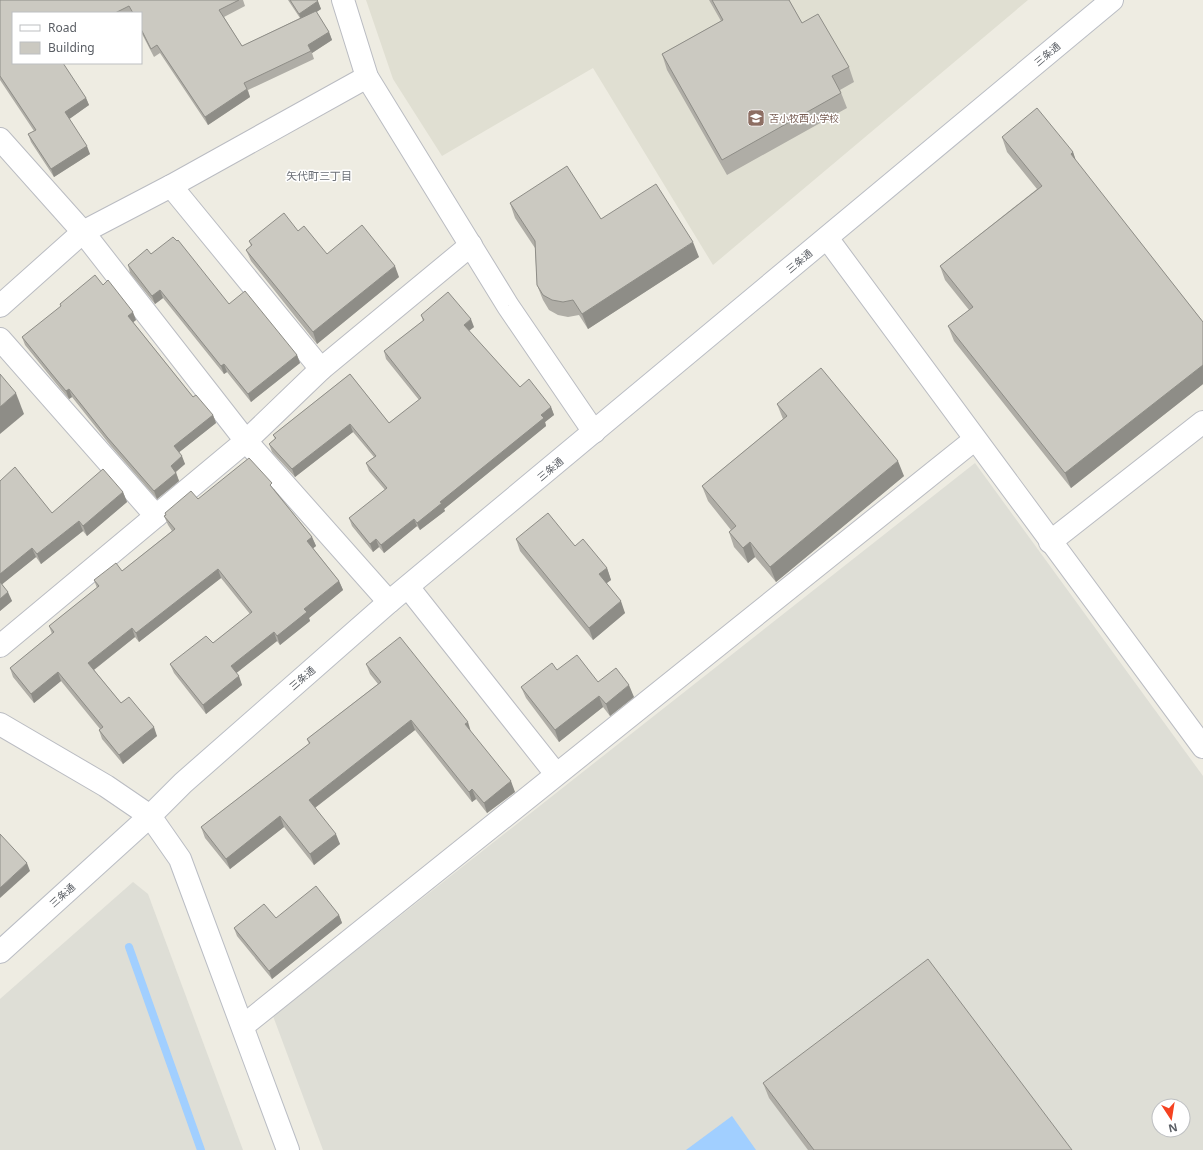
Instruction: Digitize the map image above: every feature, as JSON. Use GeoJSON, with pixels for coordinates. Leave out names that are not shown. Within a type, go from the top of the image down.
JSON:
{"type":"FeatureCollection","features":[{"type":"Feature","properties":{"kind":"street"},"geometry":{"type":"LineString","coordinates":[[342,0],[367,77],[508,306],[594,432]]}},
{"type":"Feature","properties":{"kind":"street","name":"三条通"},"geometry":{"type":"LineString","coordinates":[[0,952],[150,816],[188,778],[389,602],[408,588],[1112,0]]}},
{"type":"Feature","properties":{"kind":"street"},"geometry":{"type":"LineString","coordinates":[[0,306],[83,232],[171,186],[367,77]]}},
{"type":"Feature","properties":{"kind":"street"},"geometry":{"type":"LineString","coordinates":[[0,139],[83,232],[246,441],[389,602]]}},
{"type":"Feature","properties":{"kind":"street"},"geometry":{"type":"LineString","coordinates":[[171,186],[321,369]]}},
{"type":"Feature","properties":{"kind":"street"},"geometry":{"type":"LineString","coordinates":[[826,238],[974,440],[1203,747]]}},
{"type":"Feature","properties":{"kind":"street"},"geometry":{"type":"LineString","coordinates":[[0,646],[246,441],[321,369],[471,245]]}},
{"type":"Feature","properties":{"kind":"street"},"geometry":{"type":"LineString","coordinates":[[0,339],[156,516]]}},
{"type":"Feature","properties":{"kind":"street"},"geometry":{"type":"LineString","coordinates":[[1050,542],[1203,422]]}},
{"type":"Feature","properties":{"kind":"street"},"geometry":{"type":"LineString","coordinates":[[243,1026],[974,440]]}},
{"type":"Feature","properties":{"kind":"street"},"geometry":{"type":"LineString","coordinates":[[408,588],[556,774]]}},
{"type":"Feature","properties":{"kind":"street"},"geometry":{"type":"LineString","coordinates":[[0,724],[106,786],[150,816],[180,859],[288,1150]]}},
{"type":"Feature","properties":{"kind":"shaded area","name":"苫小牧西小学校"},"geometry":{"type":"Polygon","coordinates":[[[366,0],[1028,0],[713,265],[593,68],[442,156],[393,79],[366,0]]]}},
{"type":"Feature","properties":{"kind":"shaded area"},"geometry":{"type":"Polygon","coordinates":[[[975,463],[1203,776],[1203,1150],[323,1150],[273,1016],[975,463]]]}},
{"type":"Feature","properties":{"kind":"shaded area"},"geometry":{"type":"Polygon","coordinates":[[[133,882],[148,894],[243,1150],[0,1150],[0,999],[133,882]]]}},
{"type":"Feature","properties":{"kind":"water"},"geometry":{"type":"Polygon","coordinates":[[[732,1116],[756,1150],[686,1150],[732,1116]]]}},
{"type":"Feature","properties":{"kind":"building"},"geometry":{"type":"Polygon","coordinates":[[[0,0],[239,0],[219,10],[242,46],[316,11],[329,32],[308,45],[311,51],[244,83],[247,89],[205,117],[157,45],[151,49],[142,31],[142,12],[132,12],[129,6],[117,12],[12,12],[12,64],[64,64],[86,98],[65,112],[87,146],[51,169],[28,134],[36,130],[0,76],[0,0]]]}},
{"type":"Feature","properties":{"kind":"building"},"geometry":{"type":"Polygon","coordinates":[[[290,0],[317,0],[318,1],[299,14],[290,0]]]}},
{"type":"Feature","properties":{"kind":"building"},"geometry":{"type":"Polygon","coordinates":[[[712,0],[789,0],[802,23],[818,14],[849,67],[832,76],[841,93],[722,160],[662,54],[723,20],[712,0]]]}},
{"type":"Feature","properties":{"kind":"building"},"geometry":{"type":"Polygon","coordinates":[[[1037,108],[1073,152],[1071,154],[1203,322],[1203,365],[1065,473],[948,326],[973,307],[940,266],[1042,186],[1002,137],[1037,108]]]}},
{"type":"Feature","properties":{"kind":"building"},"geometry":{"type":"Polygon","coordinates":[[[567,166],[601,219],[656,184],[693,242],[582,314],[573,300],[563,302],[552,300],[543,295],[537,285],[535,241],[510,203],[567,166]]]}},
{"type":"Feature","properties":{"kind":"building"},"geometry":{"type":"Polygon","coordinates":[[[284,213],[298,231],[304,226],[327,254],[362,225],[395,266],[313,332],[246,250],[252,245],[249,241],[284,213]]]}},
{"type":"Feature","properties":{"kind":"building"},"geometry":{"type":"Polygon","coordinates":[[[173,237],[177,241],[178,240],[229,304],[245,291],[297,355],[248,394],[224,364],[221,366],[160,290],[152,296],[128,265],[147,249],[151,254],[173,237]]]}},
{"type":"Feature","properties":{"kind":"building"},"geometry":{"type":"Polygon","coordinates":[[[95,275],[103,285],[108,280],[133,312],[128,316],[193,397],[196,395],[213,415],[174,446],[182,456],[171,466],[176,473],[154,491],[107,437],[69,389],[66,391],[22,337],[61,306],[60,304],[95,275]]]}},
{"type":"Feature","properties":{"kind":"building"},"geometry":{"type":"Polygon","coordinates":[[[448,292],[471,319],[464,325],[520,387],[529,379],[551,407],[541,415],[544,418],[440,502],[442,503],[417,523],[414,519],[381,545],[376,539],[370,544],[349,518],[387,488],[366,463],[376,456],[350,424],[292,469],[269,444],[276,438],[273,435],[350,374],[389,423],[421,398],[384,351],[424,320],[421,315],[448,292]]]}},
{"type":"Feature","properties":{"kind":"building"},"geometry":{"type":"Polygon","coordinates":[[[821,368],[898,461],[770,567],[750,542],[743,548],[729,532],[736,526],[702,486],[787,416],[777,404],[821,368]]]}},
{"type":"Feature","properties":{"kind":"building"},"geometry":{"type":"Polygon","coordinates":[[[0,374],[16,393],[0,407],[0,374]]]}},
{"type":"Feature","properties":{"kind":"building"},"geometry":{"type":"Polygon","coordinates":[[[249,458],[272,483],[270,485],[312,537],[307,541],[339,581],[304,609],[307,612],[277,636],[274,632],[231,666],[239,676],[203,705],[170,664],[206,636],[213,643],[252,612],[218,569],[136,633],[132,628],[88,663],[121,703],[129,697],[154,727],[119,755],[99,730],[103,727],[58,672],[31,694],[10,668],[54,632],[49,626],[99,586],[94,580],[116,563],[122,571],[175,529],[164,516],[166,515],[165,513],[191,491],[198,499],[249,458]]]}},
{"type":"Feature","properties":{"kind":"building"},"geometry":{"type":"Polygon","coordinates":[[[15,467],[52,513],[103,469],[123,492],[83,526],[79,521],[37,554],[32,548],[0,574],[0,481],[15,467]]]}},
{"type":"Feature","properties":{"kind":"building"},"geometry":{"type":"Polygon","coordinates":[[[548,513],[575,546],[583,539],[607,568],[599,574],[621,601],[589,628],[516,539],[548,513]]]}},
{"type":"Feature","properties":{"kind":"building"},"geometry":{"type":"Polygon","coordinates":[[[0,582],[8,592],[0,599],[0,582]]]}},
{"type":"Feature","properties":{"kind":"building"},"geometry":{"type":"Polygon","coordinates":[[[400,637],[468,722],[465,724],[511,781],[484,803],[472,789],[469,792],[411,720],[309,800],[336,834],[310,854],[280,816],[226,859],[201,827],[310,743],[307,739],[381,682],[366,664],[400,637]]]}},
{"type":"Feature","properties":{"kind":"building"},"geometry":{"type":"Polygon","coordinates":[[[577,655],[598,682],[616,668],[629,685],[606,704],[599,696],[555,730],[521,687],[552,663],[557,670],[577,655]]]}},
{"type":"Feature","properties":{"kind":"building"},"geometry":{"type":"Polygon","coordinates":[[[0,834],[27,863],[0,888],[0,834]]]}},
{"type":"Feature","properties":{"kind":"building"},"geometry":{"type":"Polygon","coordinates":[[[316,886],[339,915],[269,971],[234,928],[264,904],[276,918],[316,886]]]}},
{"type":"Feature","properties":{"kind":"building"},"geometry":{"type":"Polygon","coordinates":[[[928,959],[1072,1150],[814,1150],[763,1083],[928,959]]]}},
{"type":"Feature","properties":{"kind":"waterway"},"geometry":{"type":"LineString","coordinates":[[129,947],[201,1150]]}},
{"type":"Feature","properties":{"kind":"place","name":"苫小牧西小学校"},"geometry":{"type":"Point","coordinates":[756,118]}},
{"type":"Feature","properties":{"kind":"district","name":"矢代町三丁目"},"geometry":{"type":"Point","coordinates":[319,175]}}]}
